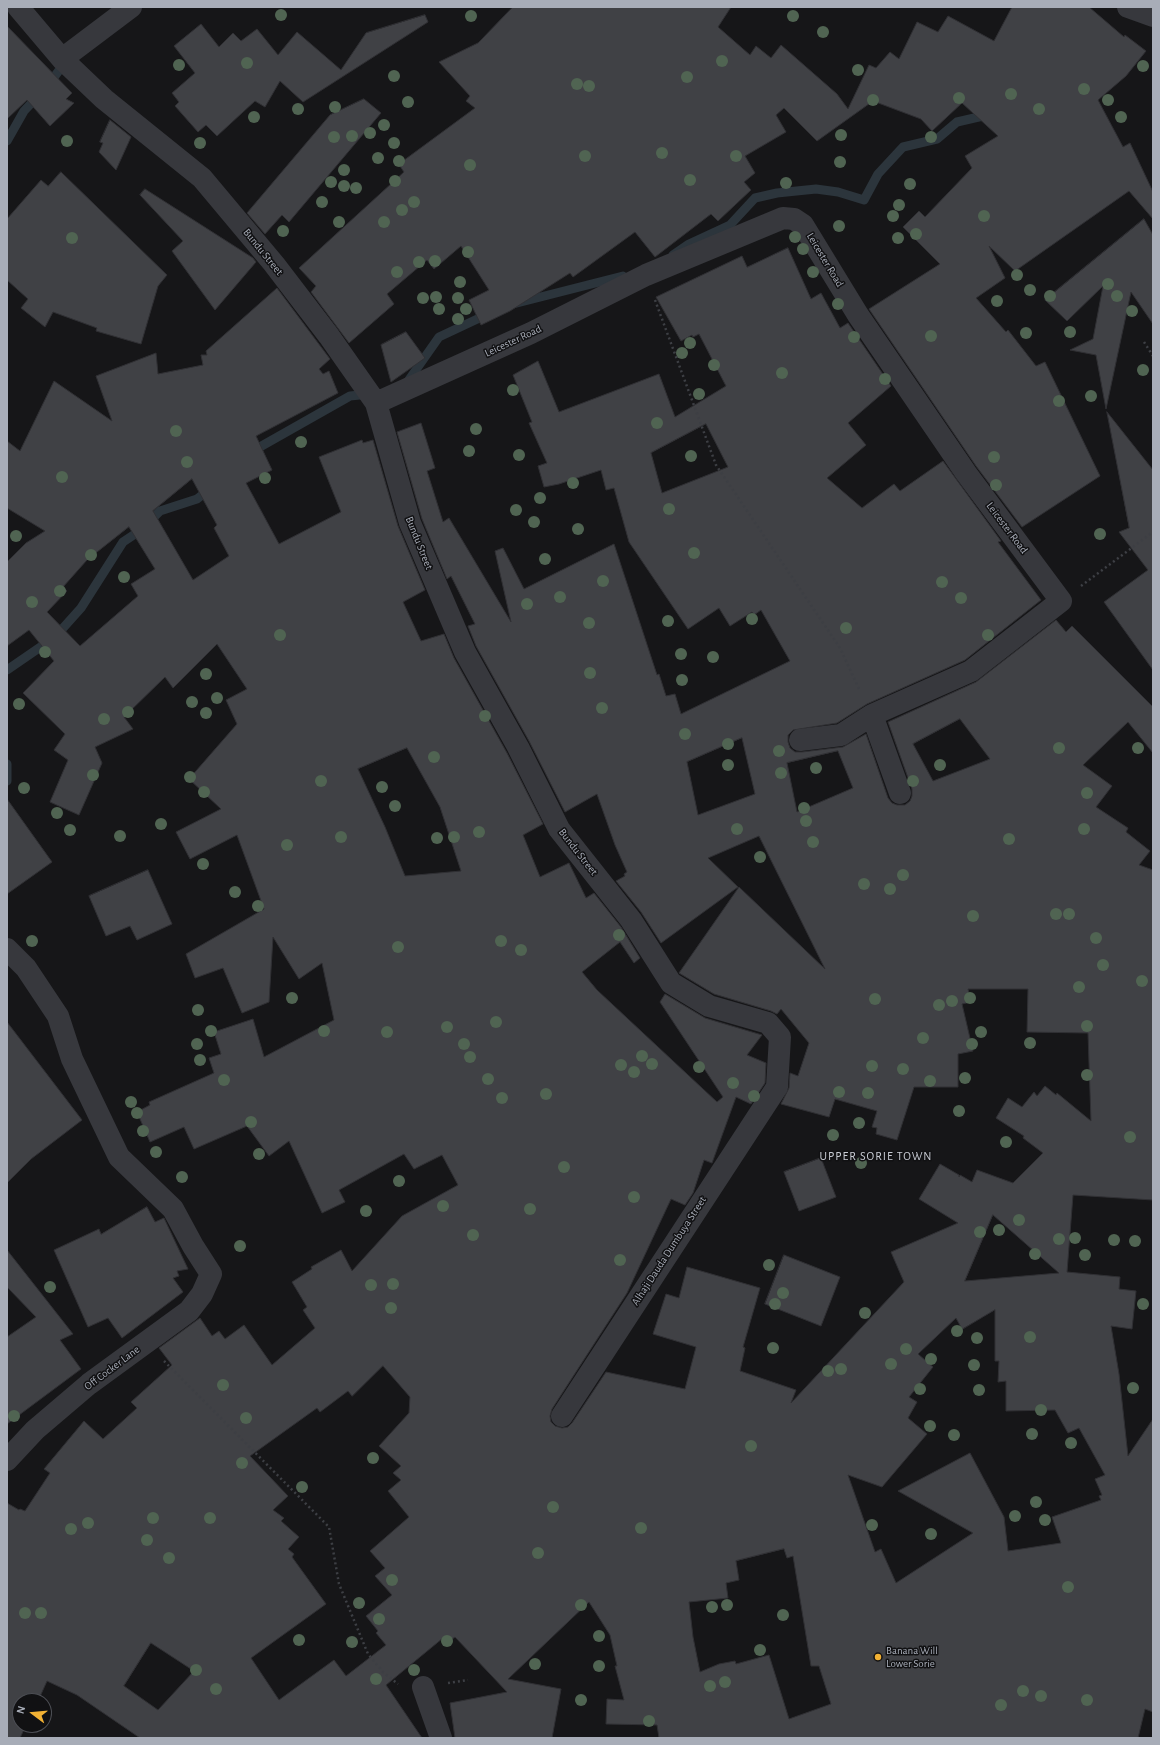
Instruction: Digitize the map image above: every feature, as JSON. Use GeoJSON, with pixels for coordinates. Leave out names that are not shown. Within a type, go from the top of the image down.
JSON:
{"type":"FeatureCollection","features":[{"type":"Feature","properties":{"kind":"street","name":"Bundu Street"},"geometry":{"type":"LineString","coordinates":[[18,7],[62,59],[104,99],[202,178],[278,270],[329,336],[376,403],[410,523],[465,652],[518,747],[559,829],[632,920],[671,983],[709,1006],[768,1023],[780,1037],[778,1087]]}},
{"type":"Feature","properties":{"kind":"street"},"geometry":{"type":"LineString","coordinates":[[62,59],[131,7]]}},
{"type":"Feature","properties":{"kind":"street"},"geometry":{"type":"LineString","coordinates":[[1128,7],[1153,16]]}},
{"type":"Feature","properties":{"kind":"street","name":"Leicester Road"},"geometry":{"type":"LineString","coordinates":[[376,403],[531,334],[646,275],[782,218],[794,219],[803,225],[858,315],[966,473],[1061,601]]}},
{"type":"Feature","properties":{"kind":"street"},"geometry":{"type":"LineString","coordinates":[[800,740],[841,735],[872,715],[971,671],[1061,601]]}},
{"type":"Feature","properties":{"kind":"street"},"geometry":{"type":"LineString","coordinates":[[872,715],[900,793]]}},
{"type":"Feature","properties":{"kind":"street","name":"Off Cocker Lane"},"geometry":{"type":"LineString","coordinates":[[7,949],[26,968],[58,1016],[72,1059],[119,1157],[173,1209],[211,1274],[202,1294],[189,1311],[90,1384],[35,1430],[7,1460]]}},
{"type":"Feature","properties":{"kind":"street","name":"Alhaji Dauda Dumbuya Street"},"geometry":{"type":"LineString","coordinates":[[562,1416],[778,1087]]}},
{"type":"Feature","properties":{"kind":"street"},"geometry":{"type":"LineString","coordinates":[[423,1687],[440,1738]]}},
{"type":"Feature","properties":{"kind":"path"},"geometry":{"type":"LineString","coordinates":[[646,275],[716,464],[840,648],[872,715]]}},
{"type":"Feature","properties":{"kind":"path"},"geometry":{"type":"LineString","coordinates":[[1144,342],[1153,356]]}},
{"type":"Feature","properties":{"kind":"path"},"geometry":{"type":"LineString","coordinates":[[1061,601],[1153,532]]}},
{"type":"Feature","properties":{"kind":"path"},"geometry":{"type":"LineString","coordinates":[[146,1343],[329,1527],[339,1584],[368,1654],[383,1672],[397,1684],[423,1687],[468,1680]]}},
{"type":"Feature","properties":{"kind":"building"},"geometry":{"type":"Polygon","coordinates":[[[513,7],[731,7],[718,27],[750,55],[756,46],[771,58],[781,45],[837,94],[848,109],[869,65],[876,68],[890,52],[899,59],[917,22],[938,32],[948,16],[994,41],[1012,7],[1089,7],[1124,37],[1125,35],[1146,51],[1126,76],[1098,100],[1123,147],[1130,143],[1153,192],[1153,219],[1129,191],[1015,271],[989,246],[1005,278],[976,298],[1006,332],[1008,330],[1036,366],[1045,362],[1100,476],[1022,527],[976,466],[869,309],[940,264],[903,227],[919,211],[925,217],[972,168],[965,156],[998,136],[962,103],[932,131],[921,119],[873,101],[817,141],[784,108],[776,115],[786,132],[745,156],[755,173],[744,182],[751,190],[718,221],[711,214],[655,257],[635,232],[573,277],[570,273],[510,311],[481,325],[469,300],[489,290],[461,246],[434,269],[427,260],[387,294],[394,304],[349,343],[311,292],[316,286],[299,268],[404,172],[400,166],[404,162],[403,161],[475,108],[466,101],[470,96],[439,62],[478,43],[513,7]]]}},
{"type":"Feature","properties":{"kind":"building"},"geometry":{"type":"Polygon","coordinates":[[[425,15],[428,22],[303,102],[280,81],[265,107],[255,101],[217,136],[206,125],[198,132],[175,106],[179,102],[172,93],[195,73],[174,46],[201,24],[219,47],[233,33],[241,41],[257,29],[278,55],[297,32],[341,70],[366,33],[425,15]]]}},
{"type":"Feature","properties":{"kind":"building"},"geometry":{"type":"Polygon","coordinates":[[[7,26],[72,93],[66,99],[74,103],[50,126],[27,100],[7,119],[7,26]]]}},
{"type":"Feature","properties":{"kind":"building"},"geometry":{"type":"Polygon","coordinates":[[[364,99],[381,113],[289,222],[282,215],[265,234],[247,213],[330,115],[364,99]]]}},
{"type":"Feature","properties":{"kind":"building"},"geometry":{"type":"Polygon","coordinates":[[[110,120],[131,137],[116,170],[99,152],[103,143],[100,142],[110,120]]]}},
{"type":"Feature","properties":{"kind":"building"},"geometry":{"type":"Polygon","coordinates":[[[61,172],[167,275],[158,286],[141,344],[96,331],[97,328],[53,312],[45,327],[21,308],[28,299],[7,280],[7,219],[41,180],[48,186],[61,172]]]}},
{"type":"Feature","properties":{"kind":"building"},"geometry":{"type":"Polygon","coordinates":[[[145,189],[253,258],[256,262],[215,310],[172,251],[183,241],[140,195],[145,189]]]}},
{"type":"Feature","properties":{"kind":"building"},"geometry":{"type":"Polygon","coordinates":[[[1144,219],[1153,235],[1153,324],[1131,292],[1106,409],[1096,355],[1070,350],[1093,339],[1103,286],[1067,321],[1045,300],[1144,219]]]}},
{"type":"Feature","properties":{"kind":"building"},"geometry":{"type":"Polygon","coordinates":[[[788,248],[811,299],[821,293],[840,328],[848,323],[891,386],[848,423],[866,445],[827,478],[862,508],[894,484],[900,491],[943,461],[1001,541],[998,542],[1041,600],[965,660],[867,704],[837,723],[793,730],[788,735],[790,748],[795,752],[802,752],[843,747],[866,734],[888,798],[892,803],[897,805],[905,805],[910,801],[912,789],[888,722],[976,682],[1056,620],[1066,632],[1072,626],[1153,707],[1153,753],[1128,722],[1083,765],[1112,786],[1096,807],[1128,828],[1126,832],[1150,851],[1139,865],[1153,870],[1153,1200],[1073,1195],[1067,1272],[1120,1277],[1119,1289],[1136,1291],[1132,1329],[1111,1326],[1119,1374],[1128,1456],[1153,1419],[1153,1712],[1145,1709],[1138,1738],[659,1738],[657,1725],[606,1724],[607,1699],[624,1700],[615,1666],[617,1666],[610,1635],[589,1602],[508,1679],[561,1689],[552,1738],[455,1738],[450,1703],[507,1692],[455,1637],[447,1643],[443,1638],[386,1685],[422,1738],[140,1738],[77,1695],[47,1681],[42,1693],[12,1693],[12,1733],[22,1733],[20,1738],[7,1738],[7,1503],[19,1510],[25,1511],[50,1473],[44,1469],[84,1421],[103,1439],[137,1408],[131,1402],[172,1365],[159,1348],[200,1318],[212,1336],[219,1331],[225,1339],[244,1325],[272,1365],[315,1328],[303,1310],[307,1307],[292,1282],[312,1269],[311,1267],[341,1250],[352,1271],[402,1216],[458,1185],[442,1155],[414,1169],[404,1154],[339,1190],[345,1202],[322,1213],[289,1141],[269,1156],[247,1126],[194,1149],[184,1127],[150,1142],[137,1112],[150,1105],[149,1102],[214,1073],[209,1058],[221,1054],[214,1032],[253,1019],[264,1057],[334,1020],[322,963],[299,979],[273,937],[269,1002],[242,1013],[223,968],[195,978],[186,954],[264,909],[237,835],[190,859],[176,832],[221,809],[189,779],[237,724],[226,700],[247,689],[217,644],[173,688],[165,677],[124,717],[133,729],[95,747],[102,763],[79,815],[50,802],[68,760],[54,750],[65,734],[23,693],[54,661],[29,630],[7,646],[7,562],[26,543],[45,531],[7,508],[7,441],[20,451],[54,381],[112,421],[96,376],[156,353],[158,374],[203,365],[201,355],[207,355],[206,351],[277,288],[330,359],[319,369],[323,374],[329,371],[338,393],[256,436],[272,470],[246,483],[279,544],[341,512],[319,457],[362,440],[363,443],[373,440],[398,526],[425,590],[403,602],[421,641],[444,634],[454,658],[507,753],[543,824],[523,835],[540,877],[569,863],[586,898],[594,893],[621,927],[640,958],[634,963],[620,942],[582,972],[597,990],[717,1102],[723,1097],[660,1002],[665,994],[705,1018],[762,1035],[747,1055],[766,1063],[765,1083],[751,1104],[736,1097],[712,1163],[704,1160],[693,1193],[685,1205],[671,1199],[627,1293],[552,1409],[550,1416],[551,1422],[555,1426],[562,1428],[568,1427],[572,1423],[606,1372],[685,1389],[696,1347],[653,1334],[666,1294],[679,1298],[687,1267],[760,1288],[743,1347],[745,1348],[740,1371],[796,1390],[791,1403],[904,1282],[891,1252],[958,1223],[919,1199],[940,1164],[959,1175],[959,1177],[960,1175],[972,1182],[977,1170],[1013,1183],[1043,1153],[1023,1138],[1024,1136],[996,1118],[1008,1098],[1022,1107],[1034,1092],[1037,1096],[1045,1086],[1056,1095],[1057,1093],[1091,1121],[1088,1033],[1027,1032],[1028,989],[968,989],[971,1002],[962,1004],[973,1051],[958,1054],[958,1087],[914,1087],[897,1140],[876,1134],[877,1128],[872,1127],[877,1111],[835,1099],[829,1117],[781,1104],[789,1088],[790,1073],[798,1076],[809,1043],[781,1009],[777,1014],[714,994],[679,973],[739,887],[825,969],[759,836],[708,858],[738,887],[661,943],[641,912],[616,881],[625,876],[624,874],[627,872],[615,845],[597,794],[565,812],[529,741],[476,646],[468,626],[475,624],[451,576],[447,579],[422,519],[397,432],[421,423],[435,468],[427,471],[443,522],[449,518],[511,622],[495,551],[503,548],[524,589],[614,544],[657,675],[659,674],[666,696],[675,694],[681,714],[790,661],[761,610],[754,615],[752,612],[730,626],[719,608],[688,629],[629,542],[614,488],[606,490],[601,470],[559,484],[544,487],[538,466],[547,463],[529,423],[532,422],[513,375],[538,361],[559,412],[659,374],[675,417],[726,386],[699,334],[693,337],[692,335],[681,341],[656,297],[742,256],[747,267],[788,248]],[[706,424],[651,453],[662,493],[728,467],[706,424]],[[192,479],[153,511],[193,580],[229,556],[214,528],[217,525],[192,479]],[[129,527],[87,560],[63,587],[67,591],[47,612],[80,646],[138,596],[131,584],[155,569],[129,527]],[[960,719],[913,744],[933,781],[990,759],[960,719]],[[742,738],[687,762],[698,815],[755,794],[742,738]],[[407,748],[358,769],[385,827],[405,876],[461,871],[440,807],[407,748]],[[838,751],[787,763],[797,812],[853,788],[838,751]],[[993,1215],[965,1281],[1059,1273],[993,1215]],[[995,1310],[962,1329],[956,1318],[918,1354],[933,1367],[909,1397],[917,1402],[908,1418],[927,1434],[882,1487],[848,1475],[875,1552],[881,1549],[896,1583],[973,1533],[898,1491],[970,1453],[1004,1517],[1008,1551],[1061,1543],[1052,1517],[1101,1500],[1099,1496],[1102,1495],[1095,1479],[1105,1475],[1079,1428],[1068,1433],[1055,1410],[1006,1411],[1006,1381],[998,1382],[999,1361],[995,1361],[995,1310]],[[383,1366],[352,1396],[348,1391],[320,1412],[317,1408],[250,1456],[288,1496],[273,1510],[284,1518],[281,1521],[299,1537],[288,1549],[294,1554],[292,1557],[326,1604],[251,1658],[279,1700],[334,1660],[346,1676],[386,1645],[376,1633],[378,1631],[366,1616],[392,1595],[375,1576],[385,1568],[370,1551],[409,1517],[388,1491],[401,1480],[393,1473],[401,1466],[379,1446],[409,1413],[410,1397],[383,1366]],[[784,1549],[736,1561],[739,1580],[726,1583],[728,1598],[689,1602],[693,1637],[700,1672],[719,1664],[735,1661],[736,1664],[769,1655],[789,1719],[831,1704],[819,1666],[811,1666],[793,1556],[787,1558],[784,1549]],[[151,1643],[124,1686],[158,1710],[194,1671],[151,1643]]]}},
{"type":"Feature","properties":{"kind":"building"},"geometry":{"type":"Polygon","coordinates":[[[406,332],[425,358],[391,382],[381,345],[406,332]]]}},
{"type":"Feature","properties":{"kind":"building"},"geometry":{"type":"Polygon","coordinates":[[[1107,412],[1153,470],[1153,670],[1104,602],[1148,570],[1119,532],[1129,528],[1107,412]]]}},
{"type":"Feature","properties":{"kind":"building"},"geometry":{"type":"Polygon","coordinates":[[[7,799],[52,862],[7,894],[7,799]]]}},
{"type":"Feature","properties":{"kind":"building"},"geometry":{"type":"Polygon","coordinates":[[[148,870],[172,924],[137,940],[130,926],[106,936],[89,896],[148,870]]]}},
{"type":"Feature","properties":{"kind":"building"},"geometry":{"type":"Polygon","coordinates":[[[7,1022],[82,1120],[31,1159],[7,1183],[7,1022]]]}},
{"type":"Feature","properties":{"kind":"building"},"geometry":{"type":"Polygon","coordinates":[[[821,1158],[836,1197],[799,1211],[784,1172],[821,1158]]]}},
{"type":"Feature","properties":{"kind":"building"},"geometry":{"type":"Polygon","coordinates":[[[147,1207],[155,1222],[164,1218],[188,1269],[177,1271],[179,1276],[173,1278],[183,1292],[122,1338],[108,1318],[88,1327],[54,1250],[99,1229],[101,1234],[147,1207]]]}},
{"type":"Feature","properties":{"kind":"building"},"geometry":{"type":"Polygon","coordinates":[[[7,1250],[73,1334],[60,1340],[81,1369],[7,1424],[7,1337],[36,1317],[7,1287],[7,1250]]]}},
{"type":"Feature","properties":{"kind":"building"},"geometry":{"type":"Polygon","coordinates":[[[784,1255],[840,1277],[821,1326],[765,1304],[784,1255]]]}},
{"type":"Feature","properties":{"kind":"waterway"},"geometry":{"type":"LineString","coordinates":[[49,84],[66,61]]}},
{"type":"Feature","properties":{"kind":"waterway"},"geometry":{"type":"LineString","coordinates":[[7,141],[24,111],[39,95]]}},
{"type":"Feature","properties":{"kind":"waterway"},"geometry":{"type":"LineString","coordinates":[[673,255],[689,244],[730,225],[755,198],[777,193],[816,189],[838,192],[864,200],[878,174],[903,147],[937,139],[957,122],[983,116],[987,112]]}},
{"type":"Feature","properties":{"kind":"waterway"},"geometry":{"type":"LineString","coordinates":[[513,304],[623,276]]}},
{"type":"Feature","properties":{"kind":"waterway"},"geometry":{"type":"LineString","coordinates":[[406,384],[439,337],[488,314]]}},
{"type":"Feature","properties":{"kind":"waterway"},"geometry":{"type":"LineString","coordinates":[[251,452],[350,396],[370,394]]}},
{"type":"Feature","properties":{"kind":"waterway"},"geometry":{"type":"LineString","coordinates":[[7,670],[55,637],[81,608],[123,542],[141,530],[160,511],[197,499],[211,488]]}},
{"type":"Feature","properties":{"kind":"waterway"},"geometry":{"type":"LineString","coordinates":[[7,764],[7,781]]}},
{"type":"Feature","properties":{"kind":"place","name":"Banana Will Lower Sorie"},"geometry":{"type":"Point","coordinates":[878,1657]}},
{"type":"Feature","properties":{"kind":"district","name":"UPPER SORIE TOWN"},"geometry":{"type":"Point","coordinates":[876,1156]}}]}
